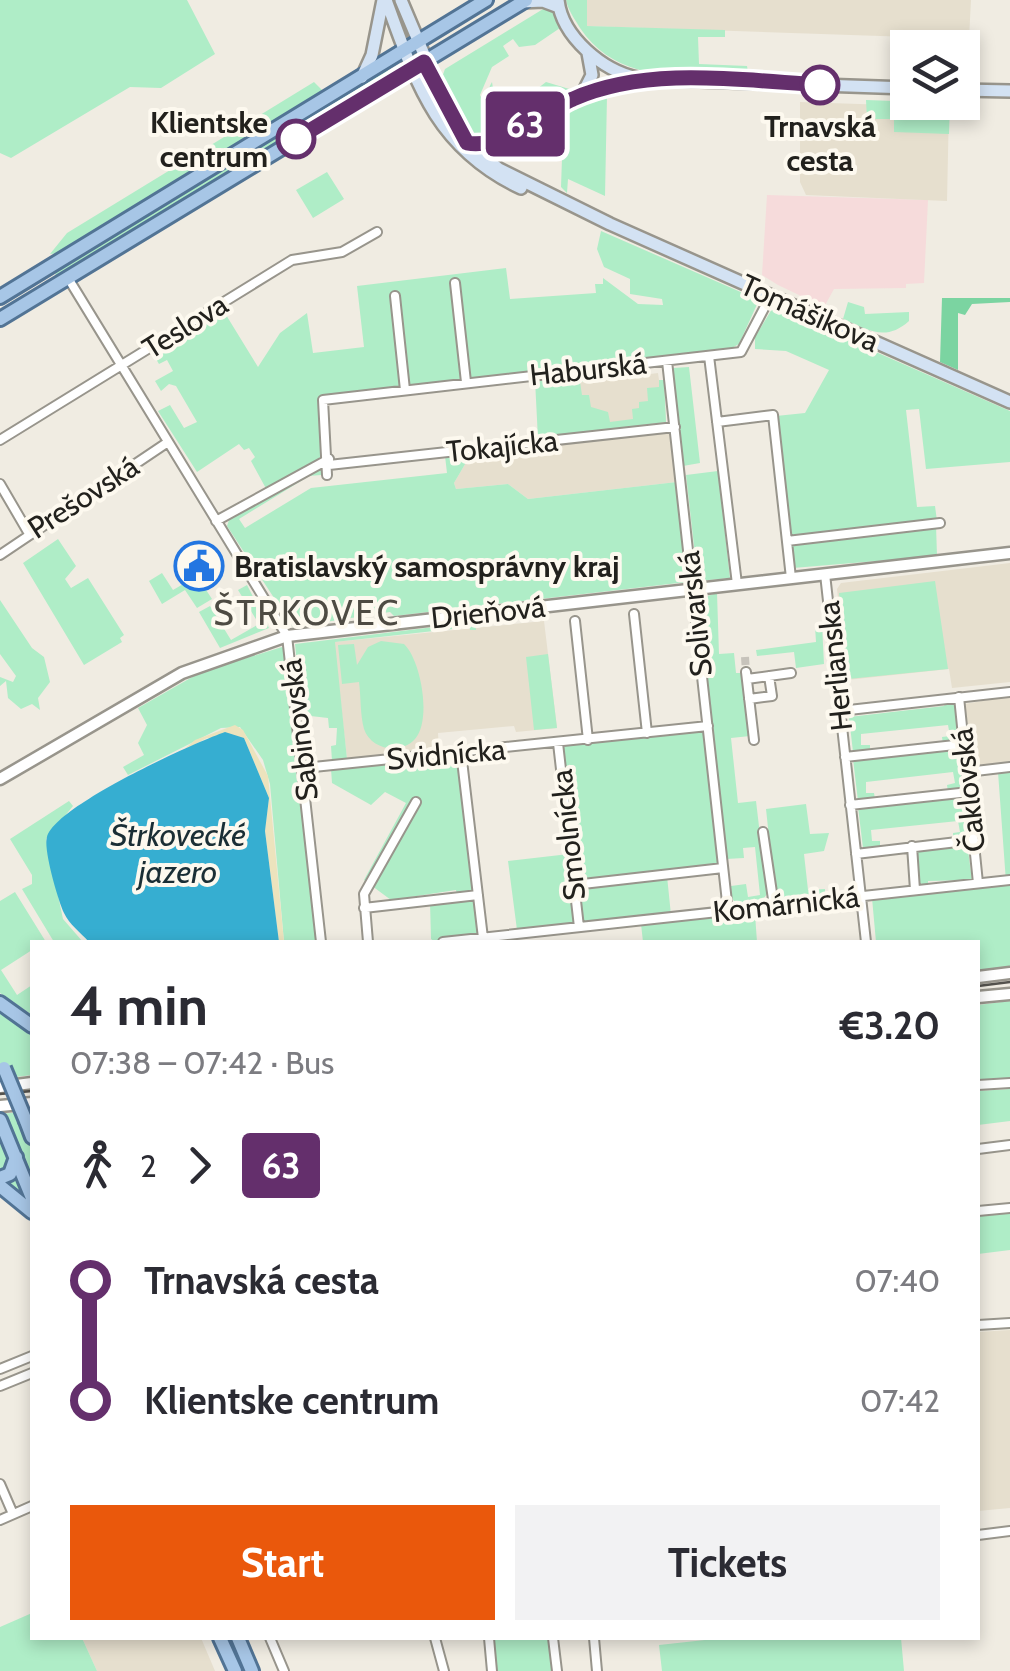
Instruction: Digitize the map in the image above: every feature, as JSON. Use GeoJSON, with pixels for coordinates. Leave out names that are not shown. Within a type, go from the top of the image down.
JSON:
{"type":"FeatureCollection","features":[{"type":"Feature","properties":{"kind":"main road","name":"Tomášikova"},"geometry":{"type":"LineString","coordinates":[[384,0],[404,50],[424,62]]}},
{"type":"Feature","properties":{"kind":"main road"},"geometry":{"type":"LineString","coordinates":[[362,76],[372,55],[384,0]]}},
{"type":"Feature","properties":{"kind":"main road","name":"Tomášikova"},"geometry":{"type":"LineString","coordinates":[[401,0],[418,42],[426,83],[449,137],[480,166],[546,201],[610,224]]}},
{"type":"Feature","properties":{"kind":"main road"},"geometry":{"type":"LineString","coordinates":[[0,296],[486,0]]}},
{"type":"Feature","properties":{"kind":"main road"},"geometry":{"type":"LineString","coordinates":[[0,319],[524,1],[559,4],[588,53],[592,75],[582,95]]}},
{"type":"Feature","properties":{"kind":"main road"},"geometry":{"type":"LineString","coordinates":[[424,62],[424,48],[434,33]]}},
{"type":"Feature","properties":{"kind":"main road"},"geometry":{"type":"LineString","coordinates":[[588,53],[612,70],[642,79],[890,87]]}},
{"type":"Feature","properties":{"kind":"main road"},"geometry":{"type":"LineString","coordinates":[[396,79],[426,83]]}},
{"type":"Feature","properties":{"kind":"main road"},"geometry":{"type":"LineString","coordinates":[[467,143],[500,138],[582,95],[642,79]]}},
{"type":"Feature","properties":{"kind":"main road","name":"Tomášikova"},"geometry":{"type":"LineString","coordinates":[[426,83],[467,143],[499,169],[610,224],[1010,402]]}},
{"type":"Feature","properties":{"kind":"main road"},"geometry":{"type":"LineString","coordinates":[[980,90],[1010,91]]}},
{"type":"Feature","properties":{"kind":"main road"},"geometry":{"type":"LineString","coordinates":[[499,169],[495,151],[500,138]]}},
{"type":"Feature","properties":{"kind":"main road"},"geometry":{"type":"LineString","coordinates":[[0,1007],[30,1028]]}},
{"type":"Feature","properties":{"kind":"main road"},"geometry":{"type":"LineString","coordinates":[[2,1064],[30,1132]]}},
{"type":"Feature","properties":{"kind":"main road"},"geometry":{"type":"LineString","coordinates":[[1,1122],[30,1193]]}},
{"type":"Feature","properties":{"kind":"main road"},"geometry":{"type":"LineString","coordinates":[[16,1157],[12,1172],[0,1182],[30,1210]]}},
{"type":"Feature","properties":{"kind":"main road"},"geometry":{"type":"LineString","coordinates":[[221,1640],[236,1671]]}},
{"type":"Feature","properties":{"kind":"main road"},"geometry":{"type":"LineString","coordinates":[[239,1640],[254,1671]]}},
{"type":"Feature","properties":{"kind":"street","name":"Teslova"},"geometry":{"type":"LineString","coordinates":[[0,440],[292,260],[349,250],[376,232]]}},
{"type":"Feature","properties":{"kind":"street","name":"Sabinovská"},"geometry":{"type":"LineString","coordinates":[[68,278],[287,636],[321,940]]}},
{"type":"Feature","properties":{"kind":"street"},"geometry":{"type":"LineString","coordinates":[[455,283],[466,382]]}},
{"type":"Feature","properties":{"kind":"street"},"geometry":{"type":"LineString","coordinates":[[395,296],[405,390]]}},
{"type":"Feature","properties":{"kind":"street","name":"Haburská"},"geometry":{"type":"LineString","coordinates":[[328,466],[323,400],[709,356],[745,348],[770,296]]}},
{"type":"Feature","properties":{"kind":"street"},"geometry":{"type":"LineString","coordinates":[[709,356],[737,584]]}},
{"type":"Feature","properties":{"kind":"street","name":"Solivarská"},"geometry":{"type":"LineString","coordinates":[[667,360],[728,911]]}},
{"type":"Feature","properties":{"kind":"street"},"geometry":{"type":"LineString","coordinates":[[717,422],[774,415],[791,578]]}},
{"type":"Feature","properties":{"kind":"street","name":"Tokajícka"},"geometry":{"type":"LineString","coordinates":[[216,521],[328,466],[675,428]]}},
{"type":"Feature","properties":{"kind":"street","name":"Prešovská"},"geometry":{"type":"LineString","coordinates":[[0,554],[168,442]]}},
{"type":"Feature","properties":{"kind":"street"},"geometry":{"type":"LineString","coordinates":[[0,484],[28,532]]}},
{"type":"Feature","properties":{"kind":"street"},"geometry":{"type":"LineString","coordinates":[[787,540],[940,523]]}},
{"type":"Feature","properties":{"kind":"street","name":"Drieňová"},"geometry":{"type":"LineString","coordinates":[[0,779],[182,673],[287,636],[1010,553]]}},
{"type":"Feature","properties":{"kind":"street","name":"Herlianska"},"geometry":{"type":"LineString","coordinates":[[826,574],[866,940]]}},
{"type":"Feature","properties":{"kind":"street"},"geometry":{"type":"LineString","coordinates":[[634,614],[647,733]]}},
{"type":"Feature","properties":{"kind":"street"},"geometry":{"type":"LineString","coordinates":[[575,621],[588,740]]}},
{"type":"Feature","properties":{"kind":"street"},"geometry":{"type":"LineString","coordinates":[[754,740],[747,676],[791,673]]}},
{"type":"Feature","properties":{"kind":"street"},"geometry":{"type":"LineString","coordinates":[[750,699],[772,696],[769,676]]}},
{"type":"Feature","properties":{"kind":"street"},"geometry":{"type":"LineString","coordinates":[[840,710],[1010,692]]}},
{"type":"Feature","properties":{"kind":"street","name":"Čaklovská"},"geometry":{"type":"LineString","coordinates":[[959,697],[978,883]]}},
{"type":"Feature","properties":{"kind":"street","name":"Svidnícka"},"geometry":{"type":"LineString","coordinates":[[304,768],[708,728]]}},
{"type":"Feature","properties":{"kind":"street","name":"Smolnícka"},"geometry":{"type":"LineString","coordinates":[[558,743],[579,928]]}},
{"type":"Feature","properties":{"kind":"street","name":"Herlianska"},"geometry":{"type":"LineString","coordinates":[[845,757],[964,744]]}},
{"type":"Feature","properties":{"kind":"street"},"geometry":{"type":"LineString","coordinates":[[461,752],[482,938]]}},
{"type":"Feature","properties":{"kind":"street"},"geometry":{"type":"LineString","coordinates":[[966,772],[1010,766]]}},
{"type":"Feature","properties":{"kind":"street"},"geometry":{"type":"LineString","coordinates":[[850,805],[969,792]]}},
{"type":"Feature","properties":{"kind":"street"},"geometry":{"type":"LineString","coordinates":[[368,940],[364,894],[416,802]]}},
{"type":"Feature","properties":{"kind":"street"},"geometry":{"type":"LineString","coordinates":[[764,832],[774,906]]}},
{"type":"Feature","properties":{"kind":"street"},"geometry":{"type":"LineString","coordinates":[[856,854],[974,840]]}},
{"type":"Feature","properties":{"kind":"street"},"geometry":{"type":"LineString","coordinates":[[912,846],[916,890]]}},
{"type":"Feature","properties":{"kind":"street"},"geometry":{"type":"LineString","coordinates":[[574,885],[723,868]]}},
{"type":"Feature","properties":{"kind":"street","name":"Komárnická"},"geometry":{"type":"LineString","coordinates":[[462,940],[1010,880]]}},
{"type":"Feature","properties":{"kind":"street"},"geometry":{"type":"LineString","coordinates":[[364,908],[478,894]]}},
{"type":"Feature","properties":{"kind":"street"},"geometry":{"type":"LineString","coordinates":[[980,977],[1010,973]]}},
{"type":"Feature","properties":{"kind":"street"},"geometry":{"type":"LineString","coordinates":[[980,997],[1010,994]]}},
{"type":"Feature","properties":{"kind":"street"},"geometry":{"type":"LineString","coordinates":[[0,1087],[30,1082]]}},
{"type":"Feature","properties":{"kind":"street"},"geometry":{"type":"LineString","coordinates":[[980,1085],[1010,1083]]}},
{"type":"Feature","properties":{"kind":"street"},"geometry":{"type":"LineString","coordinates":[[0,1106],[30,1103]]}},
{"type":"Feature","properties":{"kind":"street"},"geometry":{"type":"LineString","coordinates":[[980,1149],[1010,1146]]}},
{"type":"Feature","properties":{"kind":"street"},"geometry":{"type":"LineString","coordinates":[[980,1211],[1010,1208]]}},
{"type":"Feature","properties":{"kind":"street"},"geometry":{"type":"LineString","coordinates":[[980,1325],[1010,1323]]}},
{"type":"Feature","properties":{"kind":"street"},"geometry":{"type":"LineString","coordinates":[[0,1370],[30,1357]]}},
{"type":"Feature","properties":{"kind":"street"},"geometry":{"type":"LineString","coordinates":[[0,1386],[30,1374]]}},
{"type":"Feature","properties":{"kind":"street"},"geometry":{"type":"LineString","coordinates":[[0,1484],[12,1514]]}},
{"type":"Feature","properties":{"kind":"street"},"geometry":{"type":"LineString","coordinates":[[0,1520],[30,1507]]}},
{"type":"Feature","properties":{"kind":"street"},"geometry":{"type":"LineString","coordinates":[[980,1535],[1010,1531]]}},
{"type":"Feature","properties":{"kind":"street"},"geometry":{"type":"LineString","coordinates":[[271,1640],[284,1671]]}},
{"type":"Feature","properties":{"kind":"street"},"geometry":{"type":"LineString","coordinates":[[436,1640],[444,1671]]}},
{"type":"Feature","properties":{"kind":"street"},"geometry":{"type":"LineString","coordinates":[[488,1640],[492,1671]]}},
{"type":"Feature","properties":{"kind":"street"},"geometry":{"type":"LineString","coordinates":[[553,1640],[556,1671]]}},
{"type":"Feature","properties":{"kind":"street"},"geometry":{"type":"LineString","coordinates":[[594,1640],[598,1671]]}},
{"type":"Feature","properties":{"kind":"shaded area"},"geometry":{"type":"Polygon","coordinates":[[[587,0],[971,0],[969,30],[890,30],[890,36],[586,26],[587,0]]]}},
{"type":"Feature","properties":{"kind":"shaded area"},"geometry":{"type":"Polygon","coordinates":[[[800,102],[890,105],[890,120],[949,120],[947,201],[806,195],[800,182],[800,102]]]}},
{"type":"Feature","properties":{"kind":"shaded area"},"geometry":{"type":"Polygon","coordinates":[[[767,195],[928,200],[924,283],[906,284],[906,288],[834,289],[824,307],[778,285],[762,275],[767,195]]]}},
{"type":"Feature","properties":{"kind":"shaded area"},"geometry":{"type":"Polygon","coordinates":[[[625,370],[627,377],[658,373],[659,380],[664,380],[666,422],[552,437],[555,384],[605,379],[605,372],[625,370]]]}},
{"type":"Feature","properties":{"kind":"shaded area"},"geometry":{"type":"Polygon","coordinates":[[[666,431],[672,436],[677,482],[528,499],[508,484],[456,489],[454,483],[471,454],[666,431]]]}},
{"type":"Feature","properties":{"kind":"shaded area"},"geometry":{"type":"Polygon","coordinates":[[[1010,563],[1010,682],[952,688],[949,669],[847,680],[837,589],[841,583],[1010,563]]]}},
{"type":"Feature","properties":{"kind":"shaded area"},"geometry":{"type":"Polygon","coordinates":[[[544,621],[557,728],[516,732],[514,726],[438,733],[439,750],[347,759],[334,642],[544,621]]]}},
{"type":"Feature","properties":{"kind":"shaded area"},"geometry":{"type":"Polygon","coordinates":[[[1010,696],[1010,763],[973,766],[965,704],[1010,696]]]}},
{"type":"Feature","properties":{"kind":"shaded area"},"geometry":{"type":"Polygon","coordinates":[[[1010,1330],[1010,1508],[980,1511],[980,1332],[1010,1330]]]}},
{"type":"Feature","properties":{"kind":"shaded area"},"geometry":{"type":"Polygon","coordinates":[[[83,1640],[202,1640],[215,1671],[97,1671],[83,1640]]]}},
{"type":"Feature","properties":{"kind":"green space"},"geometry":{"type":"Polygon","coordinates":[[[0,0],[187,0],[215,54],[161,88],[130,87],[11,158],[0,153],[0,0]]]}},
{"type":"Feature","properties":{"kind":"green space"},"geometry":{"type":"Polygon","coordinates":[[[566,0],[587,0],[587,26],[725,30],[725,37],[698,37],[699,64],[747,66],[748,72],[762,72],[762,77],[686,76],[638,70],[597,47],[580,28],[566,0]]]}},
{"type":"Feature","properties":{"kind":"green space"},"geometry":{"type":"Polygon","coordinates":[[[548,6],[561,21],[560,28],[535,45],[519,47],[513,39],[503,46],[509,56],[492,67],[480,95],[496,132],[475,140],[441,80],[445,69],[548,6]]]}},
{"type":"Feature","properties":{"kind":"green space"},"geometry":{"type":"Polygon","coordinates":[[[385,66],[389,73],[56,280],[55,270],[385,66]]]}},
{"type":"Feature","properties":{"kind":"green space"},"geometry":{"type":"Polygon","coordinates":[[[314,82],[322,90],[309,102],[61,253],[50,254],[67,233],[314,82]]]}},
{"type":"Feature","properties":{"kind":"green space"},"geometry":{"type":"Polygon","coordinates":[[[492,82],[496,108],[504,107],[507,112],[546,82],[576,91],[508,127],[497,120],[490,108],[492,82]]]}},
{"type":"Feature","properties":{"kind":"green space"},"geometry":{"type":"Polygon","coordinates":[[[607,96],[605,196],[568,179],[567,193],[561,187],[563,129],[541,127],[569,109],[607,96]]]}},
{"type":"Feature","properties":{"kind":"green space"},"geometry":{"type":"Polygon","coordinates":[[[866,100],[890,101],[890,119],[867,119],[866,100]]]}},
{"type":"Feature","properties":{"kind":"green space"},"geometry":{"type":"Polygon","coordinates":[[[894,120],[949,120],[949,134],[894,132],[894,120]]]}},
{"type":"Feature","properties":{"kind":"green space"},"geometry":{"type":"Polygon","coordinates":[[[327,172],[344,199],[313,218],[296,190],[327,172]]]}},
{"type":"Feature","properties":{"kind":"green space"},"geometry":{"type":"Polygon","coordinates":[[[601,231],[759,300],[739,344],[728,350],[319,398],[321,475],[309,476],[239,519],[245,528],[311,488],[447,473],[445,456],[471,454],[454,483],[456,489],[508,484],[528,499],[677,482],[687,582],[394,616],[390,612],[293,627],[227,526],[229,520],[269,494],[251,461],[255,457],[249,448],[244,450],[239,444],[197,472],[158,411],[170,405],[184,428],[197,422],[176,386],[169,384],[161,391],[155,381],[173,371],[167,360],[159,364],[156,359],[163,354],[160,348],[223,310],[258,367],[280,333],[307,313],[313,353],[364,347],[357,286],[506,268],[510,299],[596,293],[595,284],[603,284],[603,278],[638,304],[663,305],[662,299],[630,294],[630,279],[604,267],[597,249],[601,231]]]}},
{"type":"Feature","properties":{"kind":"green space"},"geometry":{"type":"Polygon","coordinates":[[[942,298],[1010,298],[1010,302],[972,304],[965,315],[958,313],[958,370],[940,362],[942,298]]]}},
{"type":"Feature","properties":{"kind":"green space"},"geometry":{"type":"Polygon","coordinates":[[[848,302],[864,307],[865,314],[909,312],[909,321],[892,331],[869,330],[843,319],[848,302]]]}},
{"type":"Feature","properties":{"kind":"green space"},"geometry":{"type":"Polygon","coordinates":[[[772,309],[1010,411],[1010,462],[926,469],[919,409],[906,410],[917,507],[935,506],[937,521],[792,537],[776,416],[805,413],[829,370],[786,351],[755,349],[755,337],[772,309]]]}},
{"type":"Feature","properties":{"kind":"green space"},"geometry":{"type":"Polygon","coordinates":[[[689,367],[700,463],[683,466],[673,368],[689,367]]]}},
{"type":"Feature","properties":{"kind":"green space"},"geometry":{"type":"Polygon","coordinates":[[[599,373],[600,380],[580,382],[582,395],[589,395],[591,407],[608,412],[610,422],[633,419],[632,409],[639,408],[639,402],[648,401],[647,388],[659,387],[659,380],[664,380],[666,422],[538,439],[535,380],[599,373]]]}},
{"type":"Feature","properties":{"kind":"green space"},"geometry":{"type":"Polygon","coordinates":[[[718,471],[730,578],[698,581],[686,475],[718,471]]]}},
{"type":"Feature","properties":{"kind":"green space"},"geometry":{"type":"Polygon","coordinates":[[[936,525],[937,556],[793,568],[789,540],[936,525]]]}},
{"type":"Feature","properties":{"kind":"green space"},"geometry":{"type":"Polygon","coordinates":[[[58,539],[76,566],[65,579],[71,588],[88,578],[124,635],[120,638],[122,642],[84,665],[23,563],[58,539]]]}},
{"type":"Feature","properties":{"kind":"green space"},"geometry":{"type":"Polygon","coordinates":[[[162,573],[173,590],[197,576],[212,599],[197,608],[185,590],[162,604],[149,581],[162,573]]]}},
{"type":"Feature","properties":{"kind":"green space"},"geometry":{"type":"Polygon","coordinates":[[[935,581],[948,669],[848,679],[839,593],[935,581]]]}},
{"type":"Feature","properties":{"kind":"green space"},"geometry":{"type":"Polygon","coordinates":[[[247,585],[269,628],[220,648],[199,612],[210,606],[231,640],[259,624],[238,590],[247,585]]]}},
{"type":"Feature","properties":{"kind":"green space"},"geometry":{"type":"Polygon","coordinates":[[[717,593],[719,654],[734,653],[736,673],[743,673],[750,736],[731,738],[738,803],[756,801],[767,894],[761,902],[739,905],[732,899],[731,886],[746,884],[748,897],[760,895],[755,847],[743,848],[744,858],[726,859],[698,599],[717,593]]]}},
{"type":"Feature","properties":{"kind":"green space"},"geometry":{"type":"Polygon","coordinates":[[[0,600],[32,648],[44,657],[50,682],[38,698],[40,710],[32,704],[21,709],[8,698],[6,681],[0,686],[0,677],[13,682],[16,676],[0,654],[0,600]]]}},
{"type":"Feature","properties":{"kind":"green space"},"geometry":{"type":"Polygon","coordinates":[[[475,622],[476,630],[470,630],[469,623],[460,624],[461,628],[335,642],[347,759],[332,761],[331,746],[336,745],[337,728],[329,728],[328,718],[302,715],[295,644],[475,622]]]}},
{"type":"Feature","properties":{"kind":"green space"},"geometry":{"type":"Polygon","coordinates":[[[822,625],[824,664],[796,668],[794,652],[757,656],[756,650],[816,642],[815,626],[822,625]]]}},
{"type":"Feature","properties":{"kind":"green space"},"geometry":{"type":"Polygon","coordinates":[[[381,641],[404,644],[415,663],[422,690],[420,730],[415,739],[402,747],[387,748],[373,742],[364,729],[359,682],[342,684],[338,645],[354,644],[357,665],[368,647],[381,641]]]}},
{"type":"Feature","properties":{"kind":"green space"},"geometry":{"type":"Polygon","coordinates":[[[284,649],[316,940],[284,940],[270,784],[263,760],[240,727],[221,728],[128,775],[123,767],[144,755],[138,743],[147,725],[138,708],[201,672],[284,649]]]}},
{"type":"Feature","properties":{"kind":"green space"},"geometry":{"type":"Polygon","coordinates":[[[548,654],[557,728],[534,730],[526,657],[548,654]]]}},
{"type":"Feature","properties":{"kind":"green space"},"geometry":{"type":"Polygon","coordinates":[[[947,701],[958,708],[957,741],[943,744],[942,737],[950,736],[948,725],[861,734],[861,745],[870,745],[870,751],[853,752],[849,717],[944,706],[947,701]]]}},
{"type":"Feature","properties":{"kind":"green space"},"geometry":{"type":"Polygon","coordinates":[[[697,730],[705,733],[718,864],[577,880],[562,750],[566,745],[697,730]]]}},
{"type":"Feature","properties":{"kind":"green space"},"geometry":{"type":"Polygon","coordinates":[[[956,746],[961,750],[962,789],[948,792],[947,785],[955,783],[953,772],[866,782],[866,793],[874,793],[875,799],[858,801],[853,759],[956,746]]]}},
{"type":"Feature","properties":{"kind":"green space"},"geometry":{"type":"Polygon","coordinates":[[[460,756],[476,893],[457,895],[456,890],[391,900],[364,880],[406,803],[385,792],[371,805],[332,783],[331,769],[460,756]]]}},
{"type":"Feature","properties":{"kind":"green space"},"geometry":{"type":"Polygon","coordinates":[[[1010,771],[1010,967],[980,971],[980,940],[876,940],[872,898],[1006,882],[998,772],[1010,771]]]}},
{"type":"Feature","properties":{"kind":"green space"},"geometry":{"type":"Polygon","coordinates":[[[959,794],[968,801],[969,835],[953,840],[953,833],[960,832],[958,821],[871,830],[872,841],[880,841],[880,848],[863,848],[858,807],[959,794]]]}},
{"type":"Feature","properties":{"kind":"green space"},"geometry":{"type":"Polygon","coordinates":[[[69,801],[73,806],[46,839],[63,919],[81,940],[53,940],[22,889],[32,884],[32,875],[10,839],[69,801]]]}},
{"type":"Feature","properties":{"kind":"green space"},"geometry":{"type":"Polygon","coordinates":[[[806,804],[810,834],[829,833],[824,851],[804,854],[808,890],[825,889],[825,897],[776,903],[766,809],[806,804]]]}},
{"type":"Feature","properties":{"kind":"green space"},"geometry":{"type":"Polygon","coordinates":[[[967,843],[972,880],[928,881],[928,886],[919,883],[917,849],[967,843]]]}},
{"type":"Feature","properties":{"kind":"green space"},"geometry":{"type":"Polygon","coordinates":[[[569,854],[576,924],[517,930],[508,861],[569,854]]]}},
{"type":"Feature","properties":{"kind":"green space"},"geometry":{"type":"Polygon","coordinates":[[[667,876],[671,915],[580,925],[576,886],[667,876]]]}},
{"type":"Feature","properties":{"kind":"green space"},"geometry":{"type":"Polygon","coordinates":[[[15,892],[45,940],[30,940],[30,951],[1,970],[17,995],[30,986],[30,1014],[0,993],[0,901],[15,892]]]}},
{"type":"Feature","properties":{"kind":"green space"},"geometry":{"type":"Polygon","coordinates":[[[476,896],[481,937],[432,940],[430,902],[476,896]]]}},
{"type":"Feature","properties":{"kind":"green space"},"geometry":{"type":"Polygon","coordinates":[[[755,914],[757,940],[643,940],[641,924],[755,914]]]}},
{"type":"Feature","properties":{"kind":"green space"},"geometry":{"type":"Polygon","coordinates":[[[1010,1001],[1010,1079],[980,1081],[980,1005],[1010,1001]]]}},
{"type":"Feature","properties":{"kind":"green space"},"geometry":{"type":"Polygon","coordinates":[[[0,1006],[30,1027],[30,1075],[0,1079],[0,1006]]]}},
{"type":"Feature","properties":{"kind":"green space"},"geometry":{"type":"Polygon","coordinates":[[[1010,1089],[1010,1121],[980,1125],[980,1091],[1010,1089]]]}},
{"type":"Feature","properties":{"kind":"green space"},"geometry":{"type":"Polygon","coordinates":[[[30,1111],[30,1205],[0,1183],[0,1114],[30,1111]]]}},
{"type":"Feature","properties":{"kind":"green space"},"geometry":{"type":"Polygon","coordinates":[[[1010,1211],[1010,1250],[980,1254],[980,1214],[1010,1211]]]}},
{"type":"Feature","properties":{"kind":"green space"},"geometry":{"type":"Polygon","coordinates":[[[30,1614],[30,1640],[83,1640],[97,1671],[0,1671],[0,1627],[30,1614]]]}},
{"type":"Feature","properties":{"kind":"green space"},"geometry":{"type":"Polygon","coordinates":[[[493,1640],[548,1640],[552,1671],[497,1671],[493,1640]]]}},
{"type":"Feature","properties":{"kind":"green space"},"geometry":{"type":"Polygon","coordinates":[[[705,1640],[901,1640],[904,1671],[662,1671],[659,1645],[705,1640]]]}},
{"type":"Feature","properties":{"kind":"sand"},"geometry":{"type":"Polygon","coordinates":[[[235,725],[243,730],[268,776],[284,940],[279,940],[265,831],[269,798],[244,738],[207,738],[182,751],[195,740],[235,725]]]}},
{"type":"Feature","properties":{"kind":"water","name":"Štrkovecké jazero"},"geometry":{"type":"Polygon","coordinates":[[[225,732],[244,738],[269,798],[265,831],[279,940],[87,940],[61,906],[49,863],[47,837],[73,809],[184,749],[225,732]]]}},
{"type":"Feature","properties":{"kind":"tunnel"},"geometry":{"type":"LineString","coordinates":[[745,657],[746,672]]}},
{"type":"Feature","properties":{"kind":"tram line"},"geometry":{"type":"LineString","coordinates":[[980,986],[1010,982]]}},
{"type":"Feature","properties":{"kind":"tram line"},"geometry":{"type":"LineString","coordinates":[[0,1094],[30,1091]]}},
{"type":"Feature","properties":{"kind":"bus line","name":"63"},"geometry":{"type":"LineString","coordinates":[[296,139],[424,62],[458,130],[467,143],[475,144],[500,138],[570,100],[642,79],[820,85]]}},
{"type":"Feature","properties":{"kind":"place","name":"Trnavská cesta"},"geometry":{"type":"Point","coordinates":[820,85]}},
{"type":"Feature","properties":{"kind":"place","name":"Klientske centrum"},"geometry":{"type":"Point","coordinates":[296,139]}},
{"type":"Feature","properties":{"kind":"place","name":"Bratislavský samosprávny kraj"},"geometry":{"type":"Point","coordinates":[199,566]}},
{"type":"Feature","properties":{"kind":"district","name":"ŠTRKOVEC"},"geometry":{"type":"Point","coordinates":[307,612]}}]}
